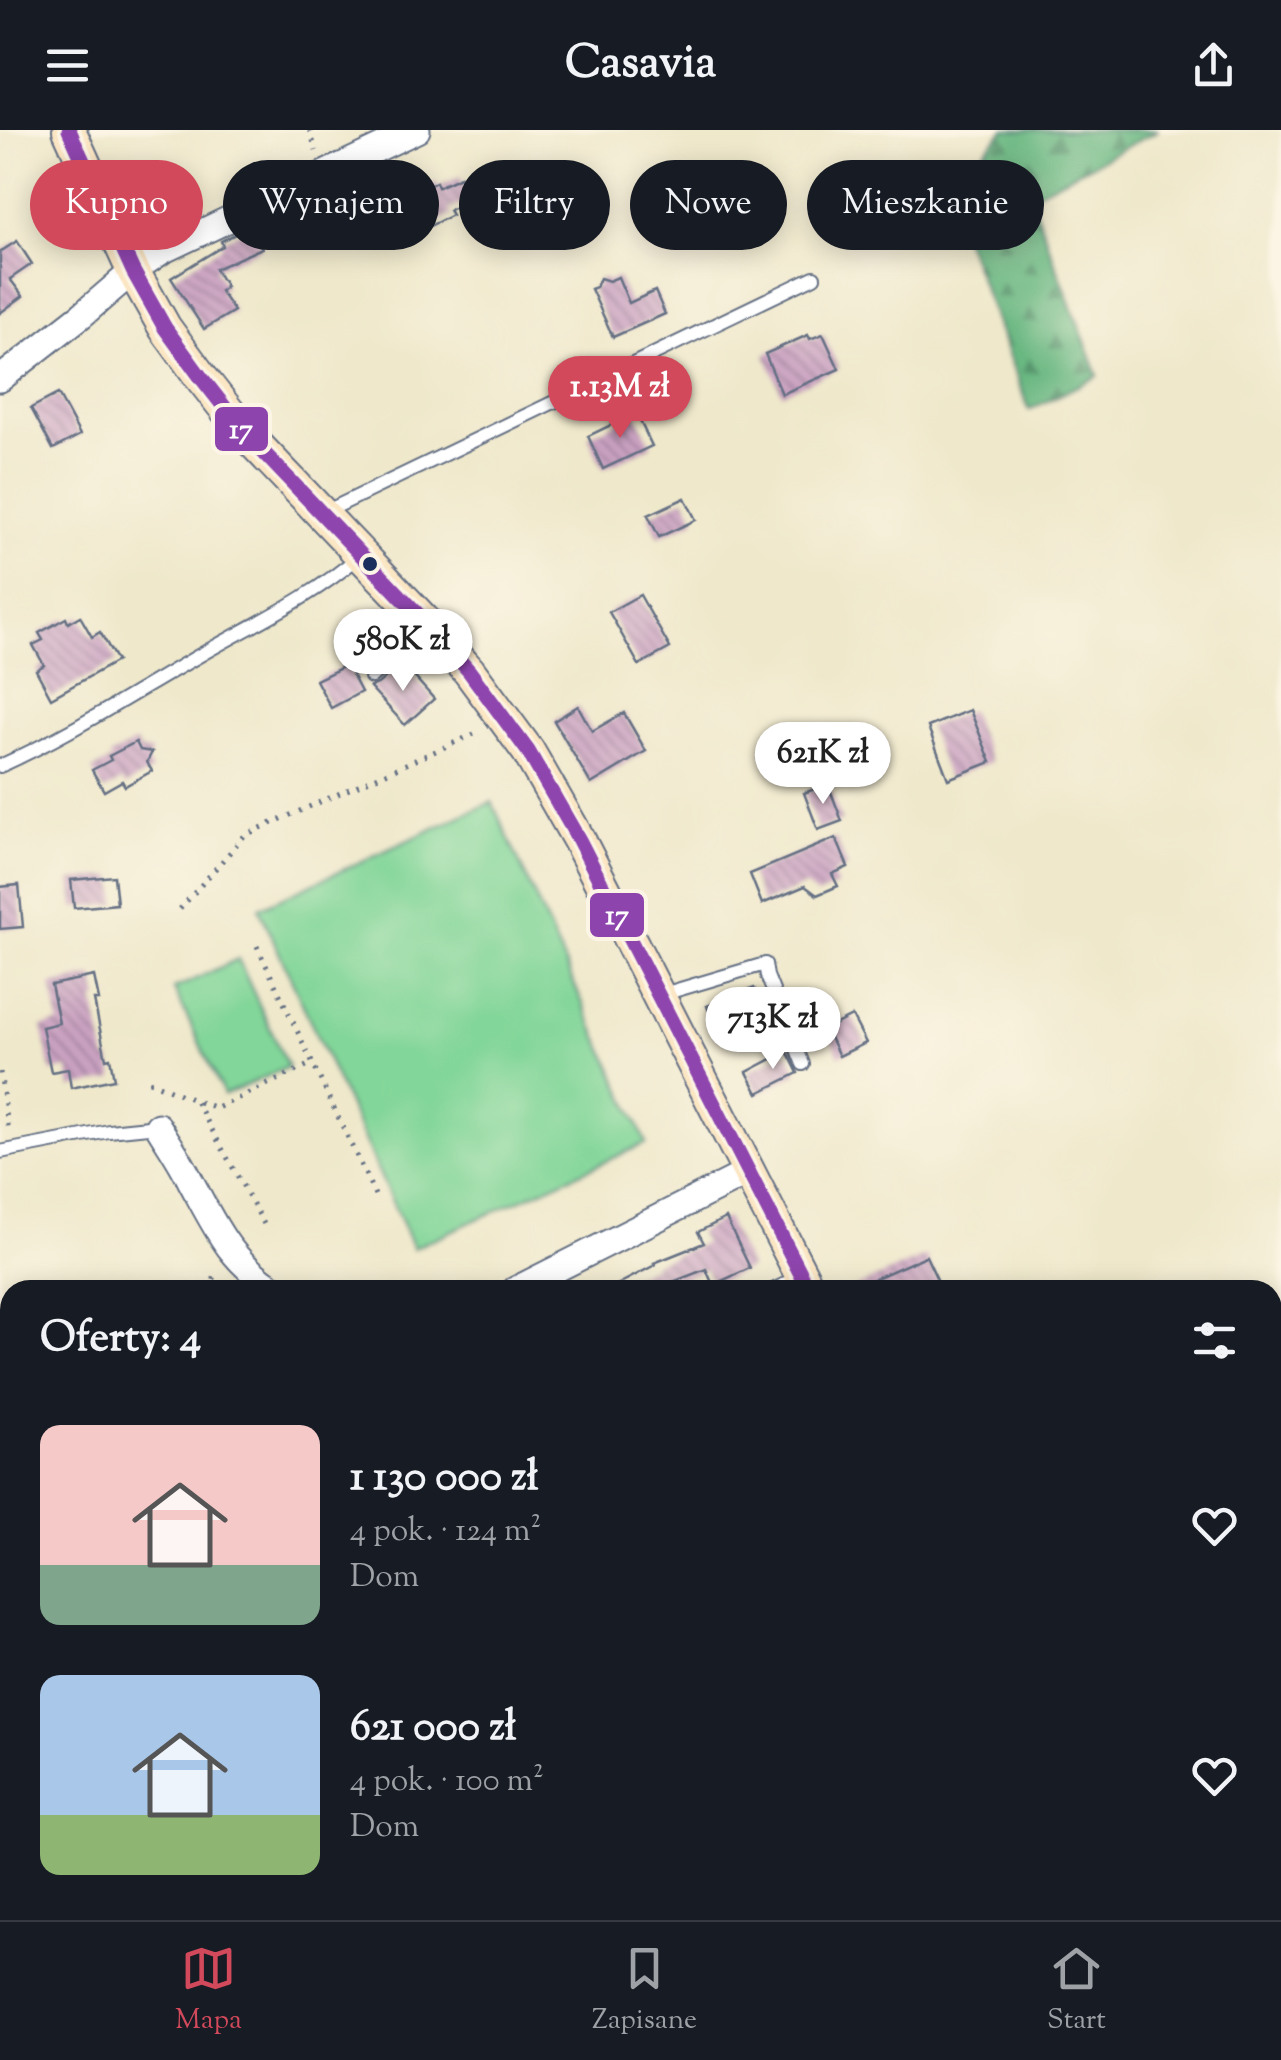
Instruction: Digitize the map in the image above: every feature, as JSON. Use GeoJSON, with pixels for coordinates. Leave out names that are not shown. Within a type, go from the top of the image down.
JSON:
{"type":"FeatureCollection","features":[{"type":"Feature","properties":{"kind":"main road"},"geometry":{"type":"LineString","coordinates":[[68,130],[132,270],[165,328],[200,376],[244,432],[428,625],[492,699],[528,750],[580,840],[749,1172],[793,1280]]}},
{"type":"Feature","properties":{"kind":"street"},"geometry":{"type":"LineString","coordinates":[[0,380],[82,316],[132,270],[162,251],[416,130]]}},
{"type":"Feature","properties":{"kind":"street"},"geometry":{"type":"LineString","coordinates":[[158,1126],[214,1228],[240,1262],[263,1280]]}},
{"type":"Feature","properties":{"kind":"street"},"geometry":{"type":"LineString","coordinates":[[536,1280],[749,1172]]}},
{"type":"Feature","properties":{"kind":"lane"},"geometry":{"type":"LineString","coordinates":[[321,514],[814,278]]}},
{"type":"Feature","properties":{"kind":"lane"},"geometry":{"type":"LineString","coordinates":[[0,766],[274,614],[340,573],[360,555]]}},
{"type":"Feature","properties":{"kind":"lane"},"geometry":{"type":"LineString","coordinates":[[371,677],[428,625]]}},
{"type":"Feature","properties":{"kind":"lane"},"geometry":{"type":"LineString","coordinates":[[659,995],[765,964],[803,1064]]}},
{"type":"Feature","properties":{"kind":"lane"},"geometry":{"type":"LineString","coordinates":[[6,1151],[109,1131],[158,1126]]}},
{"type":"Feature","properties":{"kind":"path"},"geometry":{"type":"LineString","coordinates":[[180,910],[245,835],[492,726]]}},
{"type":"Feature","properties":{"kind":"path"},"geometry":{"type":"LineString","coordinates":[[257,946],[375,1196]]}},
{"type":"Feature","properties":{"kind":"path"},"geometry":{"type":"LineString","coordinates":[[149,1081],[217,1108],[313,1063]]}},
{"type":"Feature","properties":{"kind":"path"},"geometry":{"type":"LineString","coordinates":[[0,1072],[6,1151]]}},
{"type":"Feature","properties":{"kind":"path"},"geometry":{"type":"LineString","coordinates":[[196,1101],[264,1224]]}},
{"type":"Feature","properties":{"kind":"green space"},"geometry":{"type":"Polygon","coordinates":[[[1004,130],[1159,130],[1044,189],[1044,160],[976,160],[1004,130]]]}},
{"type":"Feature","properties":{"kind":"green space"},"geometry":{"type":"Polygon","coordinates":[[[1044,233],[1098,376],[1029,410],[969,250],[1044,250],[1044,233]]]}},
{"type":"Feature","properties":{"kind":"green space"},"geometry":{"type":"Polygon","coordinates":[[[492,802],[646,1143],[413,1248],[259,908],[492,802]]]}},
{"type":"Feature","properties":{"kind":"green space"},"geometry":{"type":"Polygon","coordinates":[[[238,959],[288,1067],[224,1095],[174,989],[238,959]]]}},
{"type":"Feature","properties":{"kind":"building"},"geometry":{"type":"Polygon","coordinates":[[[459,177],[459,205],[449,210],[452,215],[439,221],[439,187],[459,177]]]}},
{"type":"Feature","properties":{"kind":"building"},"geometry":{"type":"Polygon","coordinates":[[[17,241],[32,264],[10,279],[23,296],[0,313],[0,252],[17,241]]]}},
{"type":"Feature","properties":{"kind":"building"},"geometry":{"type":"Polygon","coordinates":[[[223,246],[223,250],[258,250],[215,269],[226,287],[220,291],[234,311],[204,329],[171,278],[223,246]]]}},
{"type":"Feature","properties":{"kind":"building"},"geometry":{"type":"Polygon","coordinates":[[[618,277],[629,303],[655,291],[665,314],[613,337],[591,289],[600,278],[609,281],[618,277]]]}},
{"type":"Feature","properties":{"kind":"building"},"geometry":{"type":"Polygon","coordinates":[[[823,334],[839,369],[782,394],[765,354],[808,335],[810,339],[823,334]]]}},
{"type":"Feature","properties":{"kind":"building"},"geometry":{"type":"Polygon","coordinates":[[[58,394],[80,435],[53,449],[31,408],[58,394]]]}},
{"type":"Feature","properties":{"kind":"building"},"geometry":{"type":"Polygon","coordinates":[[[636,413],[652,446],[603,469],[588,436],[636,413]]]}},
{"type":"Feature","properties":{"kind":"building"},"geometry":{"type":"Polygon","coordinates":[[[685,498],[696,520],[659,537],[648,515],[685,498]]]}},
{"type":"Feature","properties":{"kind":"building"},"geometry":{"type":"Polygon","coordinates":[[[640,595],[670,648],[639,665],[609,612],[640,595]]]}},
{"type":"Feature","properties":{"kind":"building"},"geometry":{"type":"Polygon","coordinates":[[[80,616],[92,637],[100,632],[117,661],[51,698],[36,670],[44,665],[33,645],[43,640],[39,633],[66,618],[68,623],[80,616]]]}},
{"type":"Feature","properties":{"kind":"building"},"geometry":{"type":"Polygon","coordinates":[[[402,663],[434,699],[405,725],[370,687],[402,663]]]}},
{"type":"Feature","properties":{"kind":"building"},"geometry":{"type":"Polygon","coordinates":[[[347,665],[361,692],[331,708],[316,680],[347,665]]]}},
{"type":"Feature","properties":{"kind":"building"},"geometry":{"type":"Polygon","coordinates":[[[578,706],[592,731],[624,713],[646,751],[591,784],[554,721],[578,706]]]}},
{"type":"Feature","properties":{"kind":"building"},"geometry":{"type":"Polygon","coordinates":[[[970,710],[991,762],[948,779],[928,727],[970,710]]]}},
{"type":"Feature","properties":{"kind":"building"},"geometry":{"type":"Polygon","coordinates":[[[136,742],[140,750],[152,752],[147,762],[152,771],[125,786],[122,781],[104,791],[92,770],[136,742]]]}},
{"type":"Feature","properties":{"kind":"building"},"geometry":{"type":"Polygon","coordinates":[[[828,784],[842,821],[818,830],[804,793],[828,784]]]}},
{"type":"Feature","properties":{"kind":"building"},"geometry":{"type":"Polygon","coordinates":[[[836,838],[848,867],[832,874],[838,886],[817,895],[805,886],[762,904],[750,874],[836,838]]]}},
{"type":"Feature","properties":{"kind":"building"},"geometry":{"type":"Polygon","coordinates":[[[114,876],[117,904],[74,908],[71,880],[114,876]]]}},
{"type":"Feature","properties":{"kind":"building"},"geometry":{"type":"Polygon","coordinates":[[[19,885],[23,927],[0,929],[0,887],[19,885]]]}},
{"type":"Feature","properties":{"kind":"building"},"geometry":{"type":"Polygon","coordinates":[[[94,976],[99,1000],[94,1000],[114,1079],[71,1088],[68,1069],[51,1072],[42,1027],[59,1023],[51,985],[94,976]]]}},
{"type":"Feature","properties":{"kind":"building"},"geometry":{"type":"Polygon","coordinates":[[[754,988],[763,1013],[716,1031],[707,1006],[754,988]]]}},
{"type":"Feature","properties":{"kind":"building"},"geometry":{"type":"Polygon","coordinates":[[[852,1016],[866,1043],[839,1056],[826,1029],[852,1016]]]}},
{"type":"Feature","properties":{"kind":"building"},"geometry":{"type":"Polygon","coordinates":[[[787,1051],[798,1073],[758,1093],[747,1072],[787,1051]]]}},
{"type":"Feature","properties":{"kind":"building"},"geometry":{"type":"Polygon","coordinates":[[[726,1218],[750,1268],[724,1280],[711,1280],[706,1269],[678,1280],[626,1280],[654,1263],[704,1243],[698,1232],[726,1218]]]}},
{"type":"Feature","properties":{"kind":"building"},"geometry":{"type":"Polygon","coordinates":[[[926,1256],[937,1280],[872,1280],[926,1256]]]}},
{"type":"Feature","properties":{"kind":"transit line","name":"17"},"geometry":{"type":"LineString","coordinates":[[69,130],[133,271],[165,328],[200,376],[244,432],[469,671],[528,751],[579,840],[804,1280]]}}]}
